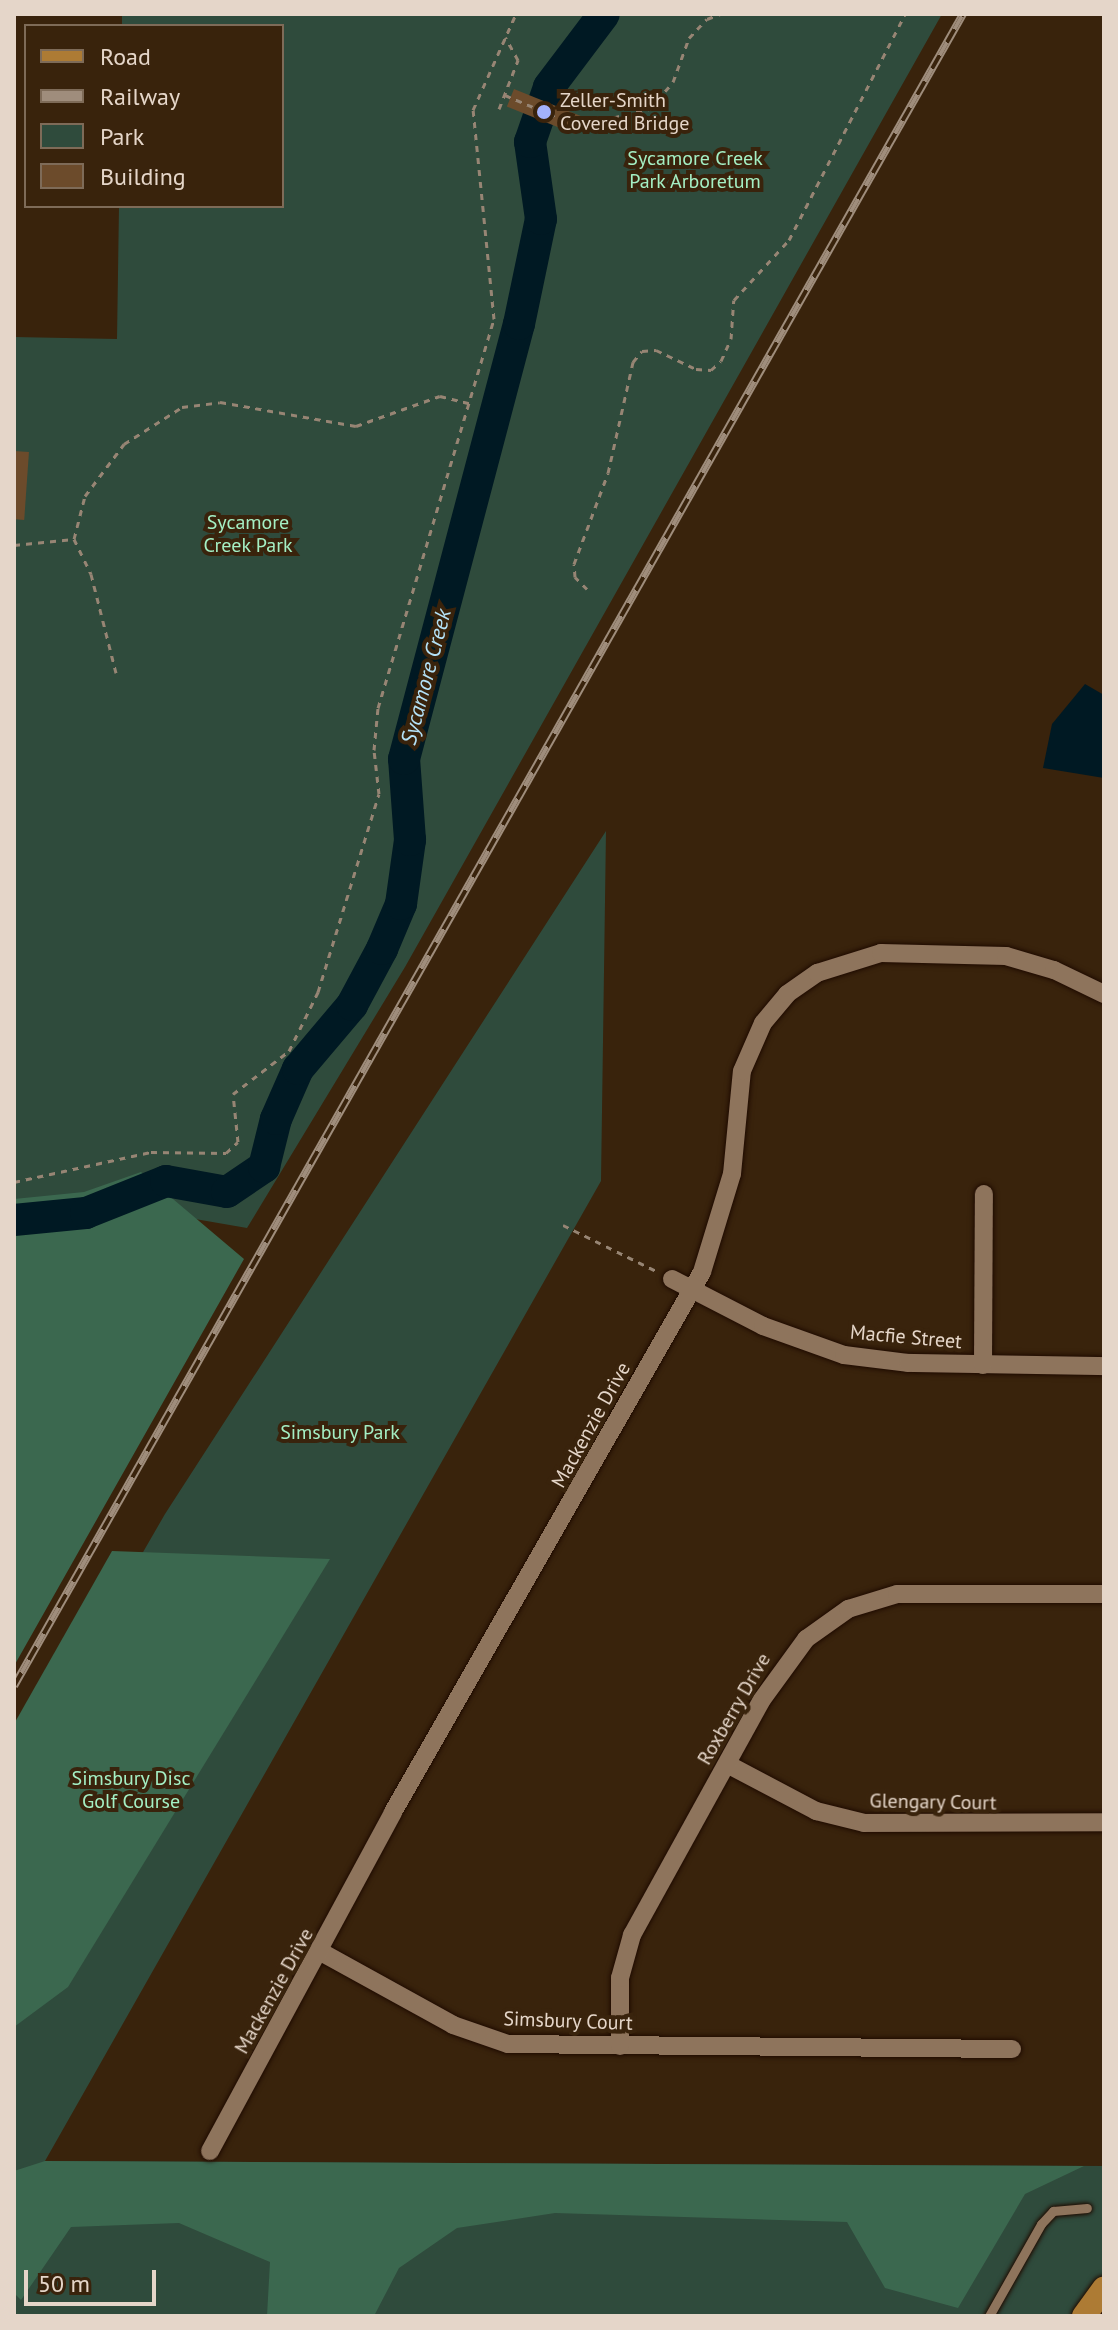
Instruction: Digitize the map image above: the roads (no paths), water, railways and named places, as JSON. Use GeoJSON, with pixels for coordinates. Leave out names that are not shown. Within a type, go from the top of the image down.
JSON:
{"type":"FeatureCollection","features":[{"type":"Feature","properties":{"kind":"main road"},"geometry":{"type":"LineString","coordinates":[[1084,2316],[1104,2288]]}},
{"type":"Feature","properties":{"kind":"street","name":"Mackenzie Drive"},"geometry":{"type":"LineString","coordinates":[[210,2151],[321,1952],[393,1812],[692,1290],[723,1218],[750,1046],[763,1023],[797,986],[859,956],[955,951],[1030,961],[1104,994]]}},
{"type":"Feature","properties":{"kind":"street"},"geometry":{"type":"LineString","coordinates":[[983,1365],[984,1194]]}},
{"type":"Feature","properties":{"kind":"street","name":"Macfie Street"},"geometry":{"type":"LineString","coordinates":[[672,1279],[820,1349],[883,1361],[1104,1366]]}},
{"type":"Feature","properties":{"kind":"street","name":"Roxberry Drive"},"geometry":{"type":"LineString","coordinates":[[620,2046],[620,1978],[632,1935],[789,1659],[848,1609],[872,1598],[922,1592],[1104,1594]]}},
{"type":"Feature","properties":{"kind":"street","name":"Glengary Court"},"geometry":{"type":"LineString","coordinates":[[727,1764],[816,1811],[864,1823],[1104,1822]]}},
{"type":"Feature","properties":{"kind":"street","name":"Simsbury Court"},"geometry":{"type":"LineString","coordinates":[[321,1952],[480,2037],[530,2046],[1012,2049]]}},
{"type":"Feature","properties":{"kind":"lane"},"geometry":{"type":"LineString","coordinates":[[989,2316],[1041,2224],[1053,2211],[1087,2208]]}},
{"type":"Feature","properties":{"kind":"water"},"geometry":{"type":"Polygon","coordinates":[[[1085,684],[1104,695],[1104,778],[1043,768],[1052,724],[1085,684]]]}},
{"type":"Feature","properties":{"kind":"waterway","name":"Sycamore Creek"},"geometry":{"type":"LineString","coordinates":[[14,1220],[86,1213],[166,1181],[227,1192],[264,1167],[276,1119],[298,1069],[352,1005],[382,949],[401,904],[410,840],[404,759],[519,324],[541,219],[530,142],[549,87],[604,14]]}},
{"type":"Feature","properties":{"kind":"railway"},"geometry":{"type":"LineString","coordinates":[[14,1686],[963,14]]}},
{"type":"Feature","properties":{"kind":"place","name":"Zeller-Smith Covered Bridge"},"geometry":{"type":"Point","coordinates":[544,112]}},
{"type":"Feature","properties":{"kind":"park label","name":"Sycamore Creek Park Arboretum"},"geometry":{"type":"Point","coordinates":[695,170]}},
{"type":"Feature","properties":{"kind":"park label","name":"Sycamore Creek Park"},"geometry":{"type":"Point","coordinates":[248,534]}},
{"type":"Feature","properties":{"kind":"park label","name":"Simsbury Park"},"geometry":{"type":"Point","coordinates":[340,1432]}},
{"type":"Feature","properties":{"kind":"park label","name":"Simsbury Disc Golf Course"},"geometry":{"type":"Point","coordinates":[131,1790]}}]}
